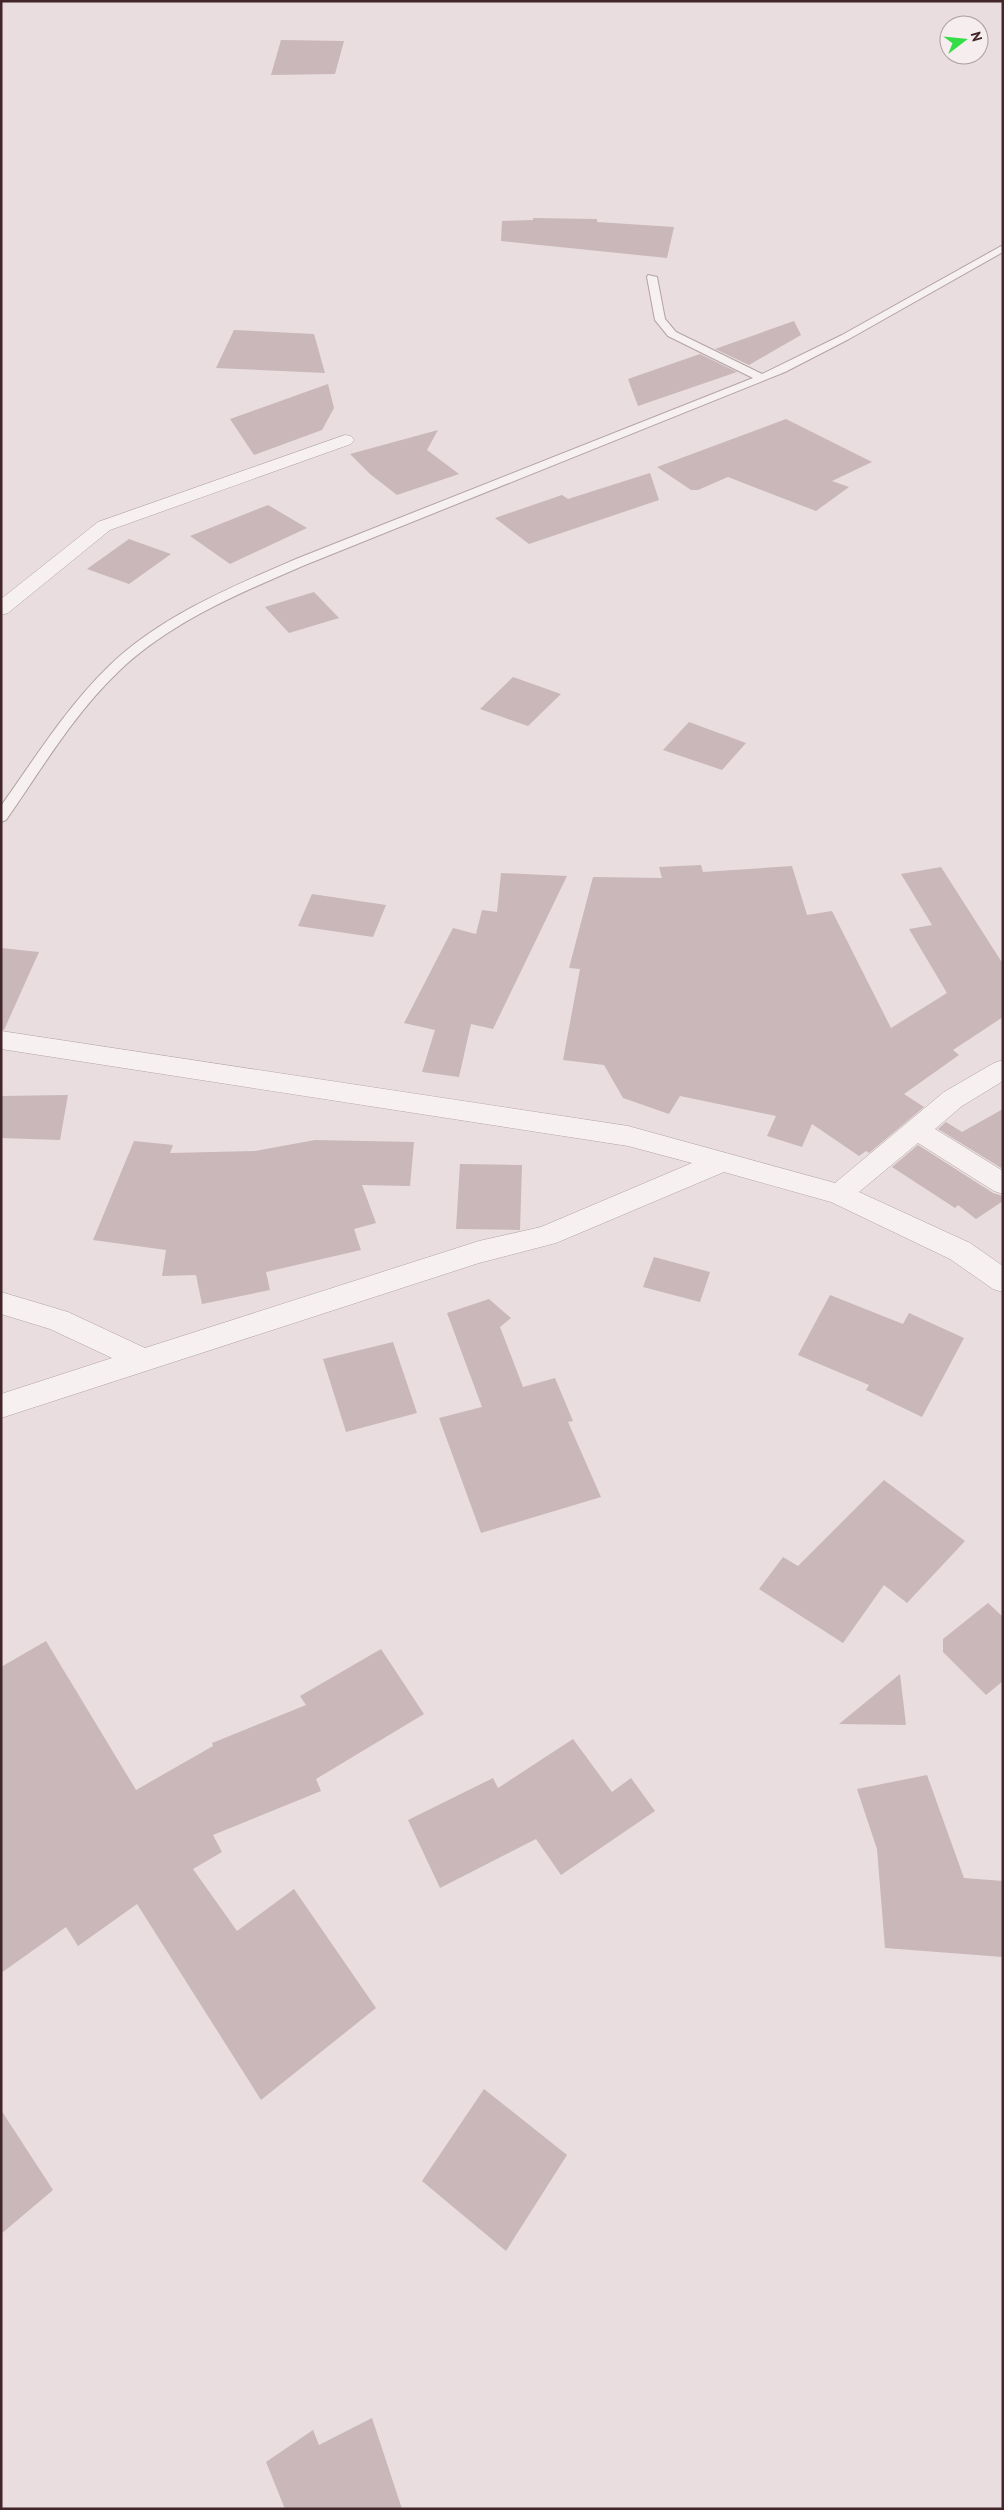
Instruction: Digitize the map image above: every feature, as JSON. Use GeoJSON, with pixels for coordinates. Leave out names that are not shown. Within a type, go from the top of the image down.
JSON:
{"type":"FeatureCollection","features":[{"type":"Feature","properties":{"kind":"street"},"geometry":{"type":"LineString","coordinates":[[1,609],[69,552],[104,526],[345,440]]}},
{"type":"Feature","properties":{"kind":"street"},"geometry":{"type":"LineString","coordinates":[[1,1040],[628,1136],[839,1194],[960,1251],[1003,1281]]}},
{"type":"Feature","properties":{"kind":"street"},"geometry":{"type":"LineString","coordinates":[[839,1194],[954,1099],[1003,1069]]}},
{"type":"Feature","properties":{"kind":"street"},"geometry":{"type":"LineString","coordinates":[[917,1130],[1003,1184]]}},
{"type":"Feature","properties":{"kind":"street"},"geometry":{"type":"LineString","coordinates":[[1,1406],[479,1252],[546,1236],[724,1161]]}},
{"type":"Feature","properties":{"kind":"street"},"geometry":{"type":"LineString","coordinates":[[1,1303],[58,1320],[143,1360]]}},
{"type":"Feature","properties":{"kind":"lane"},"geometry":{"type":"LineString","coordinates":[[1,817],[91,690],[131,653],[176,622],[262,578],[468,493],[762,378],[826,349],[1003,248]]}},
{"type":"Feature","properties":{"kind":"lane"},"geometry":{"type":"LineString","coordinates":[[652,277],[660,320],[672,334],[762,378]]}},
{"type":"Feature","properties":{"kind":"building"},"geometry":{"type":"Polygon","coordinates":[[[281,40],[344,41],[335,74],[271,75],[281,40]]]}},
{"type":"Feature","properties":{"kind":"building"},"geometry":{"type":"Polygon","coordinates":[[[533,218],[597,219],[597,222],[674,227],[667,258],[501,241],[502,221],[533,220],[533,218]]]}},
{"type":"Feature","properties":{"kind":"building"},"geometry":{"type":"Polygon","coordinates":[[[794,321],[801,335],[749,365],[715,349],[794,321]]]}},
{"type":"Feature","properties":{"kind":"building"},"geometry":{"type":"Polygon","coordinates":[[[234,330],[314,334],[325,373],[216,368],[234,330]]]}},
{"type":"Feature","properties":{"kind":"building"},"geometry":{"type":"Polygon","coordinates":[[[700,354],[737,372],[638,406],[628,379],[700,354]]]}},
{"type":"Feature","properties":{"kind":"building"},"geometry":{"type":"Polygon","coordinates":[[[328,384],[334,408],[322,430],[254,455],[230,419],[328,384]]]}},
{"type":"Feature","properties":{"kind":"building"},"geometry":{"type":"Polygon","coordinates":[[[786,419],[872,462],[832,481],[849,487],[816,511],[728,477],[698,490],[691,490],[657,467],[786,419]]]}},
{"type":"Feature","properties":{"kind":"building"},"geometry":{"type":"Polygon","coordinates":[[[438,430],[427,450],[459,474],[397,495],[370,474],[350,454],[438,430]]]}},
{"type":"Feature","properties":{"kind":"building"},"geometry":{"type":"Polygon","coordinates":[[[650,473],[659,500],[529,544],[495,518],[562,495],[568,499],[650,473]]]}},
{"type":"Feature","properties":{"kind":"building"},"geometry":{"type":"Polygon","coordinates":[[[268,505],[307,528],[230,564],[190,536],[268,505]]]}},
{"type":"Feature","properties":{"kind":"building"},"geometry":{"type":"Polygon","coordinates":[[[129,539],[171,554],[129,584],[87,569],[129,539]]]}},
{"type":"Feature","properties":{"kind":"building"},"geometry":{"type":"Polygon","coordinates":[[[314,592],[339,618],[289,633],[265,607],[314,592]]]}},
{"type":"Feature","properties":{"kind":"building"},"geometry":{"type":"Polygon","coordinates":[[[513,677],[561,694],[528,726],[480,709],[513,677]]]}},
{"type":"Feature","properties":{"kind":"building"},"geometry":{"type":"Polygon","coordinates":[[[689,722],[746,743],[722,770],[663,750],[689,722]]]}},
{"type":"Feature","properties":{"kind":"building"},"geometry":{"type":"Polygon","coordinates":[[[701,865],[703,872],[792,866],[807,915],[832,911],[891,1028],[947,993],[909,929],[932,925],[901,874],[941,867],[1003,964],[1003,1017],[953,1050],[959,1055],[904,1094],[924,1107],[869,1153],[866,1151],[859,1156],[812,1124],[802,1147],[767,1136],[776,1116],[680,1096],[669,1114],[623,1098],[604,1065],[563,1060],[580,969],[569,968],[593,877],[662,878],[659,867],[701,865]]]}},
{"type":"Feature","properties":{"kind":"building"},"geometry":{"type":"Polygon","coordinates":[[[501,873],[567,876],[493,1029],[471,1024],[459,1077],[422,1072],[435,1030],[404,1023],[453,928],[476,934],[482,910],[497,912],[501,873]]]}},
{"type":"Feature","properties":{"kind":"building"},"geometry":{"type":"Polygon","coordinates":[[[312,894],[386,905],[373,937],[298,926],[312,894]]]}},
{"type":"Feature","properties":{"kind":"building"},"geometry":{"type":"Polygon","coordinates":[[[1,948],[39,952],[4,1030],[1,1029],[1,948]]]}},
{"type":"Feature","properties":{"kind":"building"},"geometry":{"type":"Polygon","coordinates":[[[68,1095],[60,1140],[1,1138],[1,1096],[68,1095]]]}},
{"type":"Feature","properties":{"kind":"building"},"geometry":{"type":"Polygon","coordinates":[[[1003,1109],[1003,1169],[938,1129],[946,1122],[962,1132],[1003,1109]]]}},
{"type":"Feature","properties":{"kind":"building"},"geometry":{"type":"Polygon","coordinates":[[[315,1140],[414,1142],[410,1186],[362,1185],[376,1223],[354,1229],[361,1250],[266,1272],[270,1290],[202,1304],[196,1275],[162,1276],[166,1250],[93,1240],[134,1141],[173,1145],[170,1153],[255,1151],[315,1140]]]}},
{"type":"Feature","properties":{"kind":"building"},"geometry":{"type":"Polygon","coordinates":[[[918,1145],[993,1193],[1003,1196],[1003,1201],[976,1219],[958,1205],[955,1208],[892,1167],[918,1145]]]}},
{"type":"Feature","properties":{"kind":"building"},"geometry":{"type":"Polygon","coordinates":[[[460,1164],[522,1165],[520,1230],[456,1229],[460,1164]]]}},
{"type":"Feature","properties":{"kind":"building"},"geometry":{"type":"Polygon","coordinates":[[[654,1257],[710,1272],[700,1302],[643,1287],[654,1257]]]}},
{"type":"Feature","properties":{"kind":"building"},"geometry":{"type":"Polygon","coordinates":[[[830,1295],[903,1324],[909,1313],[964,1338],[922,1417],[866,1390],[869,1385],[798,1355],[830,1295]]]}},
{"type":"Feature","properties":{"kind":"building"},"geometry":{"type":"Polygon","coordinates":[[[489,1299],[511,1318],[500,1327],[523,1387],[555,1378],[573,1421],[568,1422],[601,1497],[481,1533],[439,1418],[482,1407],[447,1313],[489,1299]]]}},
{"type":"Feature","properties":{"kind":"building"},"geometry":{"type":"Polygon","coordinates":[[[393,1342],[417,1413],[346,1432],[323,1359],[393,1342]]]}},
{"type":"Feature","properties":{"kind":"building"},"geometry":{"type":"Polygon","coordinates":[[[884,1480],[965,1541],[907,1603],[884,1585],[843,1643],[759,1589],[783,1557],[798,1566],[884,1480]]]}},
{"type":"Feature","properties":{"kind":"building"},"geometry":{"type":"Polygon","coordinates":[[[988,1603],[1003,1617],[1003,1681],[986,1695],[943,1652],[943,1639],[988,1603]]]}},
{"type":"Feature","properties":{"kind":"building"},"geometry":{"type":"Polygon","coordinates":[[[46,1641],[136,1790],[213,1746],[212,1743],[306,1705],[300,1696],[381,1649],[424,1714],[316,1779],[321,1791],[213,1835],[222,1852],[193,1869],[237,1931],[294,1889],[376,2008],[261,2100],[137,1904],[78,1946],[66,1927],[1,1973],[1,1667],[46,1641]]]}},
{"type":"Feature","properties":{"kind":"building"},"geometry":{"type":"Polygon","coordinates":[[[900,1674],[906,1725],[839,1724],[900,1674]]]}},
{"type":"Feature","properties":{"kind":"building"},"geometry":{"type":"Polygon","coordinates":[[[573,1739],[612,1792],[631,1778],[655,1811],[561,1875],[536,1839],[440,1888],[408,1820],[493,1778],[498,1788],[573,1739]]]}},
{"type":"Feature","properties":{"kind":"building"},"geometry":{"type":"Polygon","coordinates":[[[927,1775],[964,1878],[1003,1881],[1003,1957],[885,1948],[877,1849],[857,1789],[927,1775]]]}},
{"type":"Feature","properties":{"kind":"building"},"geometry":{"type":"Polygon","coordinates":[[[484,2089],[567,2155],[506,2251],[422,2181],[484,2089]]]}},
{"type":"Feature","properties":{"kind":"building"},"geometry":{"type":"Polygon","coordinates":[[[1,2110],[53,2190],[1,2234],[1,2110]]]}},
{"type":"Feature","properties":{"kind":"building"},"geometry":{"type":"Polygon","coordinates":[[[372,2418],[402,2509],[285,2509],[266,2462],[313,2430],[319,2445],[372,2418]]]}}]}
